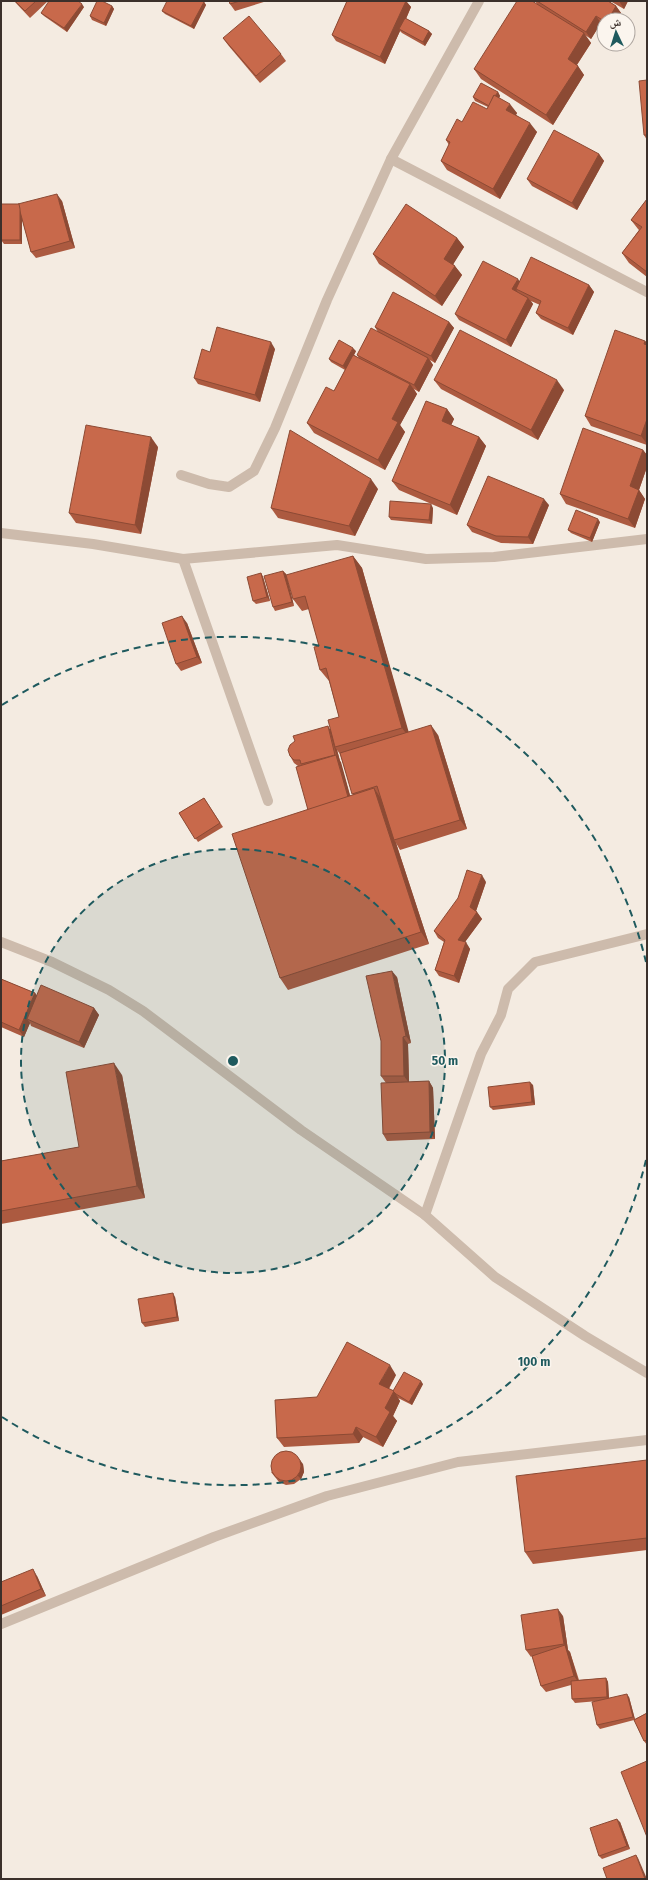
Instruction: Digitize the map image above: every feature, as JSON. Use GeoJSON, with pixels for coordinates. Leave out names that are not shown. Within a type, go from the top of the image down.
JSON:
{"type":"FeatureCollection","features":[{"type":"Feature","properties":{"kind":"street"},"geometry":{"type":"LineString","coordinates":[[181,475],[209,484],[229,487],[254,471],[275,428],[327,300],[391,158],[479,1]]}},
{"type":"Feature","properties":{"kind":"street"},"geometry":{"type":"LineString","coordinates":[[391,158],[647,292]]}},
{"type":"Feature","properties":{"kind":"street"},"geometry":{"type":"LineString","coordinates":[[1,533],[93,544],[183,559],[337,545],[426,559],[494,557],[647,539]]}},
{"type":"Feature","properties":{"kind":"street"},"geometry":{"type":"LineString","coordinates":[[183,559],[268,801]]}},
{"type":"Feature","properties":{"kind":"street"},"geometry":{"type":"LineString","coordinates":[[425,1215],[481,1054],[501,1015],[508,989],[535,962],[647,934]]}},
{"type":"Feature","properties":{"kind":"street"},"geometry":{"type":"LineString","coordinates":[[1,942],[52,962],[109,990],[143,1011],[300,1130],[425,1215],[495,1277],[585,1336],[647,1373]]}},
{"type":"Feature","properties":{"kind":"street"},"geometry":{"type":"LineString","coordinates":[[1,1624],[214,1537],[327,1496],[458,1462],[647,1440]]}},
{"type":"Feature","properties":{"kind":"building"},"geometry":{"type":"Polygon","coordinates":[[[15,1],[36,1],[25,11],[15,1]]]}},
{"type":"Feature","properties":{"kind":"building"},"geometry":{"type":"Polygon","coordinates":[[[49,1],[78,1],[82,4],[64,28],[41,13],[49,1]]]}},
{"type":"Feature","properties":{"kind":"building"},"geometry":{"type":"Polygon","coordinates":[[[97,1],[102,1],[112,6],[104,23],[90,16],[97,1]]]}},
{"type":"Feature","properties":{"kind":"building"},"geometry":{"type":"Polygon","coordinates":[[[167,1],[204,2],[191,26],[162,11],[167,1]]]}},
{"type":"Feature","properties":{"kind":"building"},"geometry":{"type":"Polygon","coordinates":[[[229,1],[240,1],[230,4],[229,1]]]}},
{"type":"Feature","properties":{"kind":"building"},"geometry":{"type":"Polygon","coordinates":[[[347,1],[406,1],[380,57],[332,35],[347,1]]]}},
{"type":"Feature","properties":{"kind":"building"},"geometry":{"type":"Polygon","coordinates":[[[517,1],[532,1],[584,33],[568,59],[578,66],[546,115],[474,69],[517,1]]]}},
{"type":"Feature","properties":{"kind":"building"},"geometry":{"type":"Polygon","coordinates":[[[537,1],[608,1],[616,6],[613,12],[596,12],[596,16],[586,32],[537,1]]]}},
{"type":"Feature","properties":{"kind":"building"},"geometry":{"type":"Polygon","coordinates":[[[249,16],[281,54],[256,76],[223,38],[249,16]]]}},
{"type":"Feature","properties":{"kind":"building"},"geometry":{"type":"Polygon","coordinates":[[[405,18],[429,31],[423,42],[399,29],[405,18]]]}},
{"type":"Feature","properties":{"kind":"building"},"geometry":{"type":"Polygon","coordinates":[[[647,80],[647,135],[644,135],[639,81],[647,80]]]}},
{"type":"Feature","properties":{"kind":"building"},"geometry":{"type":"Polygon","coordinates":[[[481,83],[498,92],[495,96],[494,95],[489,106],[473,97],[481,83]]]}},
{"type":"Feature","properties":{"kind":"building"},"geometry":{"type":"Polygon","coordinates":[[[494,95],[510,104],[506,110],[530,123],[493,189],[441,161],[450,142],[446,140],[457,119],[462,122],[473,102],[487,109],[494,95]]]}},
{"type":"Feature","properties":{"kind":"building"},"geometry":{"type":"Polygon","coordinates":[[[554,130],[599,154],[572,203],[527,179],[554,130]]]}},
{"type":"Feature","properties":{"kind":"building"},"geometry":{"type":"Polygon","coordinates":[[[57,194],[70,241],[31,252],[18,204],[57,194]]]}},
{"type":"Feature","properties":{"kind":"building"},"geometry":{"type":"Polygon","coordinates":[[[647,199],[647,272],[622,253],[642,227],[631,220],[647,199]]]}},
{"type":"Feature","properties":{"kind":"building"},"geometry":{"type":"Polygon","coordinates":[[[1,204],[19,204],[20,240],[1,240],[1,204]]]}},
{"type":"Feature","properties":{"kind":"building"},"geometry":{"type":"Polygon","coordinates":[[[406,204],[457,238],[444,259],[455,266],[435,296],[373,254],[406,204]]]}},
{"type":"Feature","properties":{"kind":"building"},"geometry":{"type":"Polygon","coordinates":[[[531,257],[589,285],[568,328],[536,313],[541,301],[516,289],[531,257]]]}},
{"type":"Feature","properties":{"kind":"building"},"geometry":{"type":"Polygon","coordinates":[[[483,261],[518,279],[512,289],[528,298],[506,340],[455,314],[483,261]]]}},
{"type":"Feature","properties":{"kind":"building"},"geometry":{"type":"Polygon","coordinates":[[[393,292],[449,322],[431,356],[375,327],[393,292]]]}},
{"type":"Feature","properties":{"kind":"building"},"geometry":{"type":"Polygon","coordinates":[[[217,327],[271,342],[255,395],[194,378],[202,349],[210,352],[217,327]]]}},
{"type":"Feature","properties":{"kind":"building"},"geometry":{"type":"Polygon","coordinates":[[[371,328],[428,358],[414,385],[357,355],[371,328]]]}},
{"type":"Feature","properties":{"kind":"building"},"geometry":{"type":"Polygon","coordinates":[[[460,330],[557,380],[531,430],[434,380],[460,330]]]}},
{"type":"Feature","properties":{"kind":"building"},"geometry":{"type":"Polygon","coordinates":[[[615,330],[645,341],[644,344],[647,345],[647,419],[641,436],[585,416],[615,330]]]}},
{"type":"Feature","properties":{"kind":"building"},"geometry":{"type":"Polygon","coordinates":[[[339,340],[353,348],[343,366],[329,359],[339,340]]]}},
{"type":"Feature","properties":{"kind":"building"},"geometry":{"type":"Polygon","coordinates":[[[353,355],[410,384],[392,419],[398,422],[378,460],[307,423],[326,387],[334,391],[353,355]]]}},
{"type":"Feature","properties":{"kind":"building"},"geometry":{"type":"Polygon","coordinates":[[[426,401],[447,409],[442,421],[479,437],[450,505],[392,481],[426,401]]]}},
{"type":"Feature","properties":{"kind":"building"},"geometry":{"type":"Polygon","coordinates":[[[86,425],[151,437],[135,525],[69,513],[86,425]]]}},
{"type":"Feature","properties":{"kind":"building"},"geometry":{"type":"Polygon","coordinates":[[[583,428],[643,450],[630,486],[639,490],[628,519],[560,494],[583,428]]]}},
{"type":"Feature","properties":{"kind":"building"},"geometry":{"type":"Polygon","coordinates":[[[290,430],[371,479],[349,526],[271,508],[290,430]]]}},
{"type":"Feature","properties":{"kind":"building"},"geometry":{"type":"Polygon","coordinates":[[[488,476],[544,499],[528,537],[496,536],[467,525],[488,476]]]}},
{"type":"Feature","properties":{"kind":"building"},"geometry":{"type":"Polygon","coordinates":[[[390,501],[431,504],[429,520],[389,517],[390,501]]]}},
{"type":"Feature","properties":{"kind":"building"},"geometry":{"type":"Polygon","coordinates":[[[576,510],[598,519],[590,538],[568,530],[576,510]]]}},
{"type":"Feature","properties":{"kind":"building"},"geometry":{"type":"Polygon","coordinates":[[[353,556],[402,728],[335,747],[328,720],[339,717],[326,668],[320,670],[314,647],[319,646],[305,596],[293,599],[286,575],[353,556]]]}},
{"type":"Feature","properties":{"kind":"building"},"geometry":{"type":"Polygon","coordinates":[[[283,571],[292,602],[273,607],[264,576],[283,571]]]}},
{"type":"Feature","properties":{"kind":"building"},"geometry":{"type":"Polygon","coordinates":[[[261,573],[267,597],[253,601],[247,577],[261,573]]]}},
{"type":"Feature","properties":{"kind":"building"},"geometry":{"type":"Polygon","coordinates":[[[182,616],[197,657],[176,664],[162,623],[182,616]]]}},
{"type":"Feature","properties":{"kind":"building"},"geometry":{"type":"Polygon","coordinates":[[[431,725],[460,820],[394,840],[377,786],[352,794],[340,753],[431,725]]]}},
{"type":"Feature","properties":{"kind":"building"},"geometry":{"type":"Polygon","coordinates":[[[328,726],[335,755],[301,764],[300,760],[294,760],[290,756],[288,750],[290,745],[295,741],[293,736],[328,726]]]}},
{"type":"Feature","properties":{"kind":"building"},"geometry":{"type":"Polygon","coordinates":[[[336,755],[348,797],[308,810],[296,767],[336,755]]]}},
{"type":"Feature","properties":{"kind":"building"},"geometry":{"type":"Polygon","coordinates":[[[374,788],[421,932],[280,978],[232,834],[374,788]]]}},
{"type":"Feature","properties":{"kind":"building"},"geometry":{"type":"Polygon","coordinates":[[[204,798],[220,823],[195,839],[179,813],[204,798]]]}},
{"type":"Feature","properties":{"kind":"building"},"geometry":{"type":"Polygon","coordinates":[[[467,870],[482,875],[470,907],[477,912],[458,940],[466,942],[454,976],[435,970],[445,940],[434,931],[458,898],[467,870]]]}},
{"type":"Feature","properties":{"kind":"building"},"geometry":{"type":"Polygon","coordinates":[[[392,971],[406,1036],[403,1037],[404,1076],[381,1076],[381,1041],[366,976],[392,971]]]}},
{"type":"Feature","properties":{"kind":"building"},"geometry":{"type":"Polygon","coordinates":[[[1,979],[35,993],[19,1030],[1,1022],[1,979]]]}},
{"type":"Feature","properties":{"kind":"building"},"geometry":{"type":"Polygon","coordinates":[[[41,985],[94,1008],[79,1042],[27,1019],[41,985]]]}},
{"type":"Feature","properties":{"kind":"building"},"geometry":{"type":"Polygon","coordinates":[[[114,1063],[137,1186],[1,1211],[1,1161],[79,1147],[66,1072],[114,1063]]]}},
{"type":"Feature","properties":{"kind":"building"},"geometry":{"type":"Polygon","coordinates":[[[429,1081],[430,1132],[383,1134],[381,1083],[429,1081]]]}},
{"type":"Feature","properties":{"kind":"building"},"geometry":{"type":"Polygon","coordinates":[[[530,1082],[532,1102],[490,1107],[488,1087],[530,1082]]]}},
{"type":"Feature","properties":{"kind":"building"},"geometry":{"type":"Polygon","coordinates":[[[173,1293],[177,1317],[142,1323],[138,1299],[173,1293]]]}},
{"type":"Feature","properties":{"kind":"building"},"geometry":{"type":"Polygon","coordinates":[[[347,1342],[390,1365],[379,1384],[394,1391],[385,1408],[390,1412],[376,1437],[356,1427],[353,1434],[277,1438],[275,1400],[317,1397],[347,1342]]]}},
{"type":"Feature","properties":{"kind":"building"},"geometry":{"type":"Polygon","coordinates":[[[404,1372],[421,1381],[409,1402],[393,1391],[404,1372]]]}},
{"type":"Feature","properties":{"kind":"building"},"geometry":{"type":"Polygon","coordinates":[[[286,1451],[297,1455],[301,1466],[297,1477],[286,1481],[275,1477],[271,1466],[275,1455],[286,1451]]]}},
{"type":"Feature","properties":{"kind":"building"},"geometry":{"type":"Polygon","coordinates":[[[647,1460],[647,1538],[525,1552],[516,1476],[647,1460]]]}},
{"type":"Feature","properties":{"kind":"building"},"geometry":{"type":"Polygon","coordinates":[[[33,1569],[41,1589],[1,1606],[1,1582],[33,1569]]]}},
{"type":"Feature","properties":{"kind":"building"},"geometry":{"type":"Polygon","coordinates":[[[558,1609],[564,1644],[526,1650],[521,1615],[558,1609]]]}},
{"type":"Feature","properties":{"kind":"building"},"geometry":{"type":"Polygon","coordinates":[[[565,1645],[574,1676],[541,1686],[532,1656],[565,1645]]]}},
{"type":"Feature","properties":{"kind":"building"},"geometry":{"type":"Polygon","coordinates":[[[606,1678],[607,1697],[572,1699],[571,1681],[606,1678]]]}},
{"type":"Feature","properties":{"kind":"building"},"geometry":{"type":"Polygon","coordinates":[[[627,1694],[633,1717],[597,1725],[592,1702],[627,1694]]]}},
{"type":"Feature","properties":{"kind":"building"},"geometry":{"type":"Polygon","coordinates":[[[647,1713],[647,1740],[644,1741],[634,1720],[647,1713]]]}},
{"type":"Feature","properties":{"kind":"building"},"geometry":{"type":"Polygon","coordinates":[[[647,1761],[647,1837],[621,1772],[647,1761]]]}},
{"type":"Feature","properties":{"kind":"building"},"geometry":{"type":"Polygon","coordinates":[[[617,1819],[627,1846],[599,1856],[590,1828],[617,1819]]]}},
{"type":"Feature","properties":{"kind":"building"},"geometry":{"type":"Polygon","coordinates":[[[636,1855],[645,1879],[607,1879],[603,1868],[636,1855]]]}}]}
